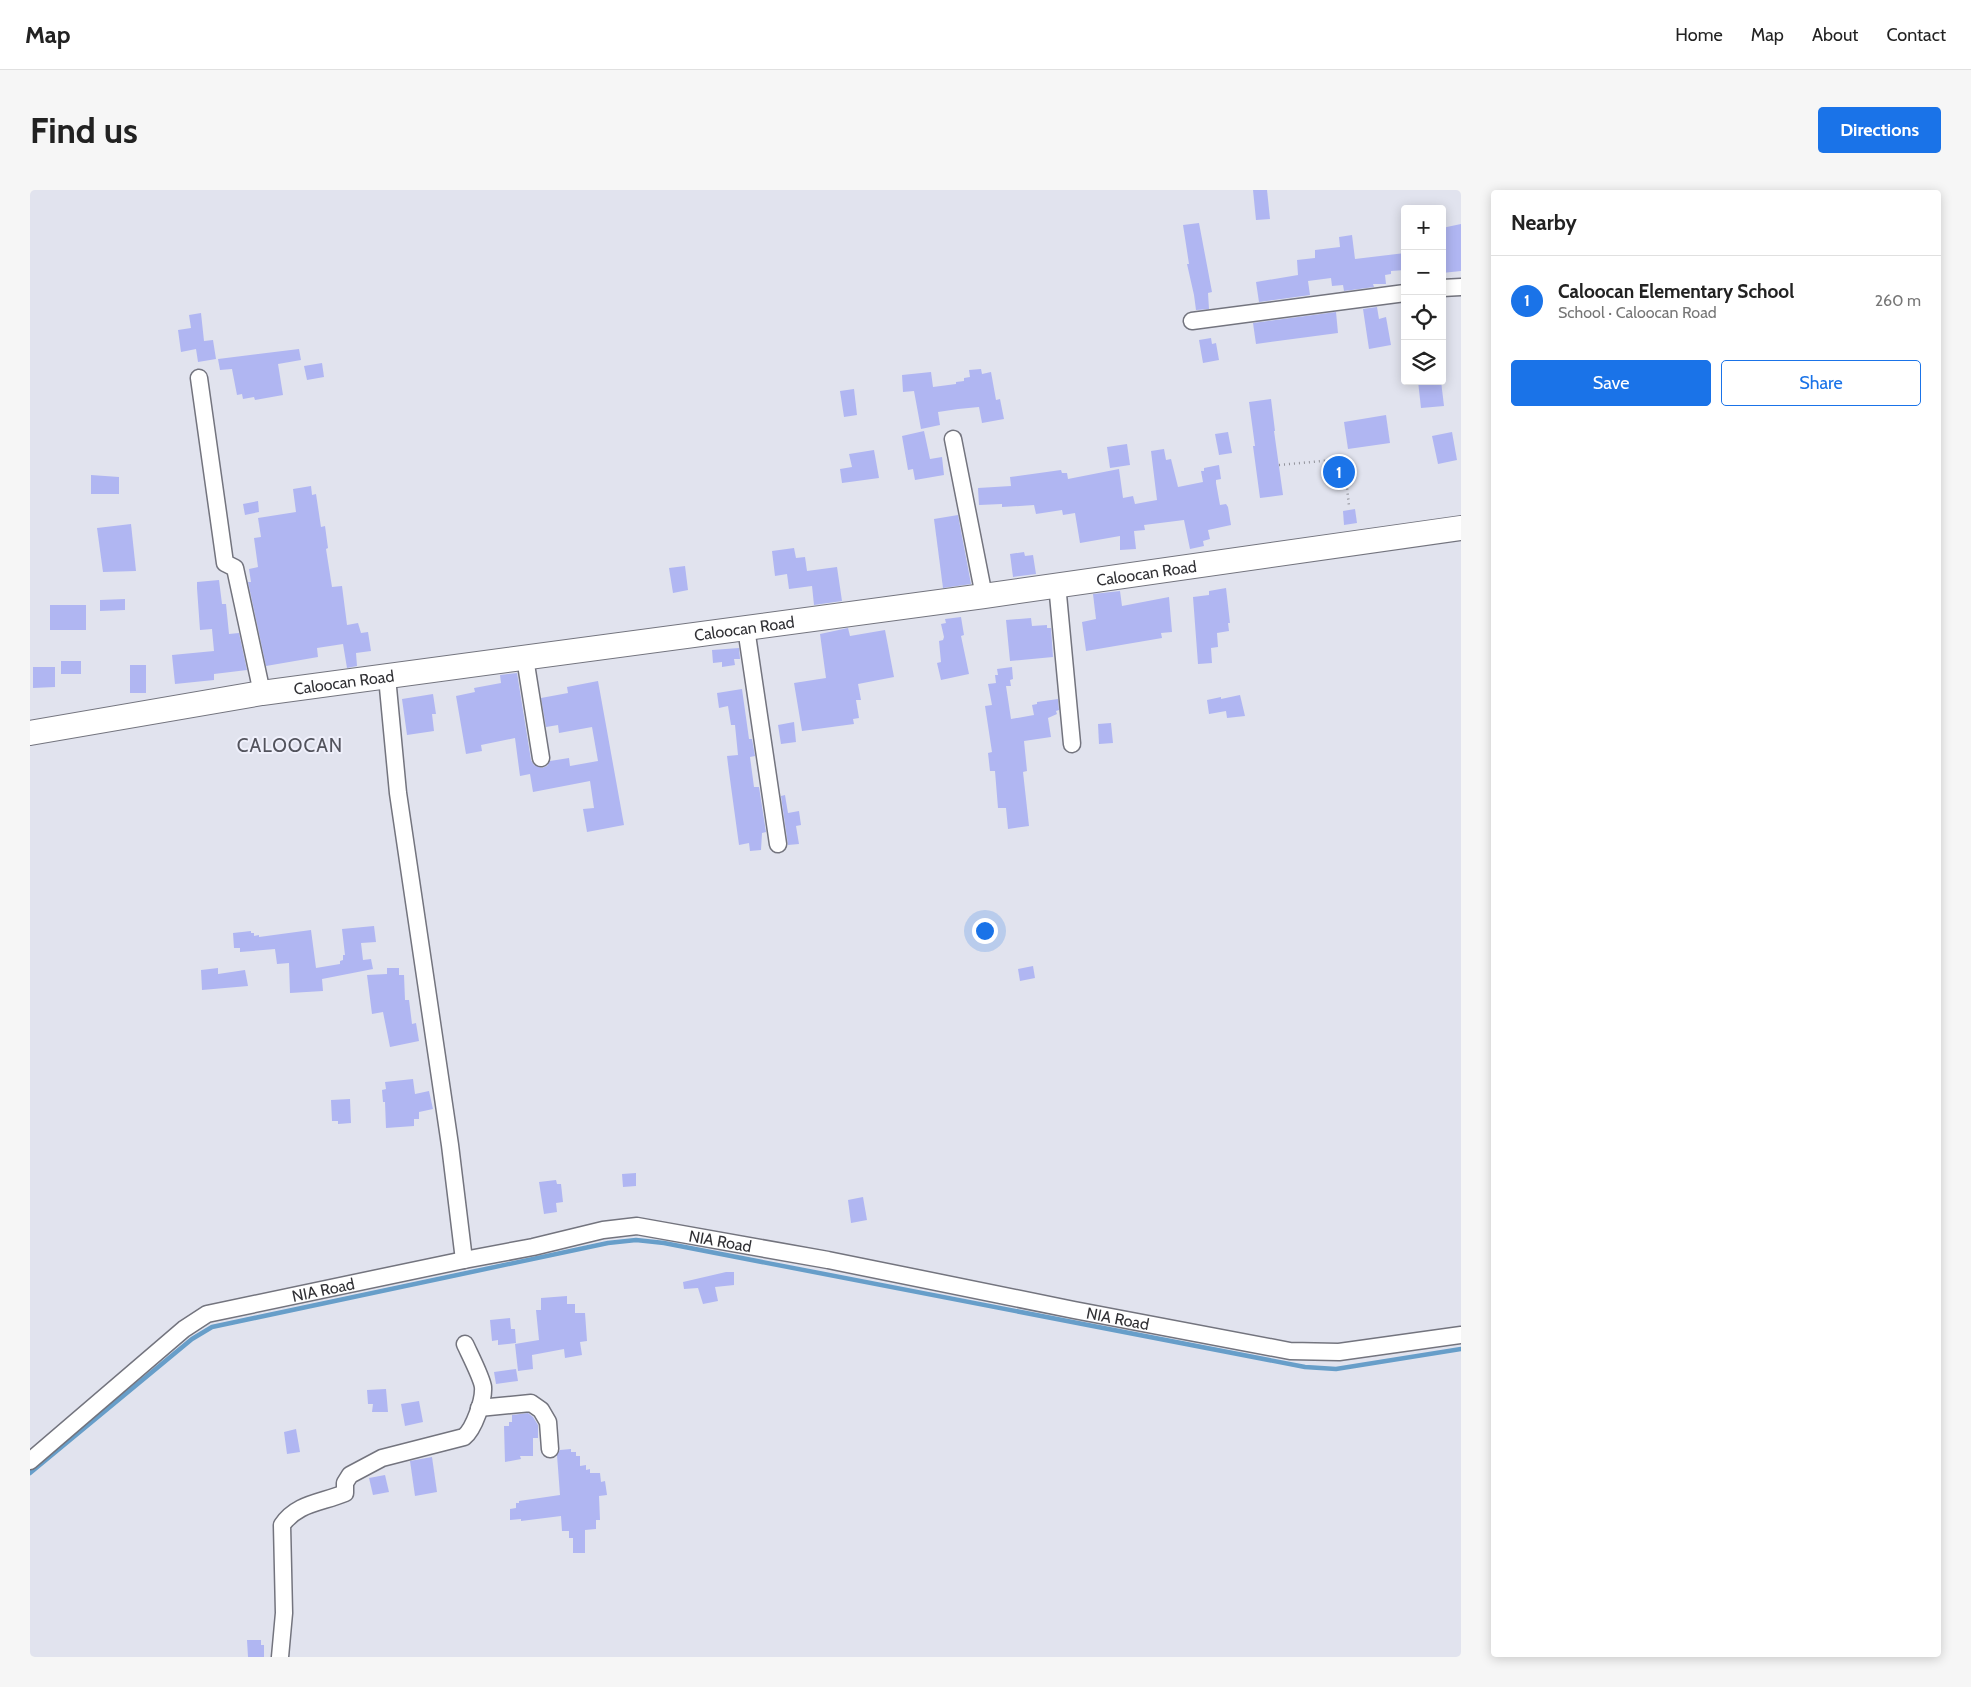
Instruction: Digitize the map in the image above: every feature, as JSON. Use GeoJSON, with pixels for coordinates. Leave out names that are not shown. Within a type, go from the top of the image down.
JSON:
{"type":"FeatureCollection","features":[{"type":"Feature","properties":{"kind":"street"},"geometry":{"type":"LineString","coordinates":[[1446,288],[1461,286]]}},
{"type":"Feature","properties":{"kind":"street"},"geometry":{"type":"LineString","coordinates":[[1192,321],[1401,294]]}},
{"type":"Feature","properties":{"kind":"street"},"geometry":{"type":"LineString","coordinates":[[199,378],[224,563],[235,568],[262,693]]}},
{"type":"Feature","properties":{"kind":"street"},"geometry":{"type":"LineString","coordinates":[[953,439],[984,596]]}},
{"type":"Feature","properties":{"kind":"street","name":"Caloocan Road"},"geometry":{"type":"LineString","coordinates":[[30,733],[262,693],[984,596],[1057,584],[1461,528]]}},
{"type":"Feature","properties":{"kind":"street"},"geometry":{"type":"LineString","coordinates":[[1057,584],[1072,744]]}},
{"type":"Feature","properties":{"kind":"street"},"geometry":{"type":"LineString","coordinates":[[746,628],[778,844]]}},
{"type":"Feature","properties":{"kind":"street"},"geometry":{"type":"LineString","coordinates":[[525,658],[541,758]]}},
{"type":"Feature","properties":{"kind":"street"},"geometry":{"type":"LineString","coordinates":[[387,677],[398,793],[450,1145],[464,1260]]}},
{"type":"Feature","properties":{"kind":"street","name":"NIA Road"},"geometry":{"type":"LineString","coordinates":[[30,1461],[184,1329],[208,1314],[533,1247],[603,1230],[637,1226],[828,1260],[1074,1310],[1290,1351],[1340,1352],[1461,1335]]}},
{"type":"Feature","properties":{"kind":"street"},"geometry":{"type":"LineString","coordinates":[[280,1657],[284,1613],[282,1525],[288,1515],[311,1504],[344,1493],[345,1483],[350,1475],[382,1458],[464,1437],[469,1433],[479,1408],[483,1386],[464,1344]]}},
{"type":"Feature","properties":{"kind":"street"},"geometry":{"type":"LineString","coordinates":[[479,1408],[531,1404],[542,1410],[548,1422],[550,1449]]}},
{"type":"Feature","properties":{"kind":"path"},"geometry":{"type":"LineString","coordinates":[[1279,465],[1344,459],[1349,506]]}},
{"type":"Feature","properties":{"kind":"building"},"geometry":{"type":"Polygon","coordinates":[[[1253,190],[1267,190],[1270,219],[1256,220],[1253,190]]]}},
{"type":"Feature","properties":{"kind":"building"},"geometry":{"type":"Polygon","coordinates":[[[1199,223],[1212,292],[1208,293],[1209,309],[1196,310],[1187,264],[1189,264],[1183,225],[1199,223]]]}},
{"type":"Feature","properties":{"kind":"building"},"geometry":{"type":"Polygon","coordinates":[[[1461,224],[1461,271],[1446,273],[1446,227],[1461,224]]]}},
{"type":"Feature","properties":{"kind":"building"},"geometry":{"type":"Polygon","coordinates":[[[1352,235],[1355,259],[1401,253],[1401,270],[1391,271],[1391,274],[1385,275],[1386,284],[1373,284],[1374,287],[1344,291],[1343,285],[1332,286],[1331,278],[1308,281],[1310,295],[1259,302],[1256,282],[1298,275],[1297,260],[1315,258],[1315,250],[1340,247],[1339,237],[1352,235]]]}},
{"type":"Feature","properties":{"kind":"building"},"geometry":{"type":"Polygon","coordinates":[[[1377,307],[1379,319],[1386,317],[1391,345],[1369,349],[1363,309],[1377,307]]]}},
{"type":"Feature","properties":{"kind":"building"},"geometry":{"type":"Polygon","coordinates":[[[1336,312],[1338,333],[1256,344],[1253,323],[1336,312]]]}},
{"type":"Feature","properties":{"kind":"building"},"geometry":{"type":"Polygon","coordinates":[[[201,313],[204,341],[213,340],[216,359],[198,362],[196,349],[181,352],[178,330],[191,328],[189,315],[201,313]]]}},
{"type":"Feature","properties":{"kind":"building"},"geometry":{"type":"Polygon","coordinates":[[[1211,338],[1212,344],[1216,343],[1219,360],[1203,363],[1199,340],[1211,338]]]}},
{"type":"Feature","properties":{"kind":"building"},"geometry":{"type":"Polygon","coordinates":[[[299,349],[301,360],[278,364],[283,395],[255,400],[254,397],[243,399],[242,394],[237,395],[232,369],[220,370],[218,359],[299,349]]]}},
{"type":"Feature","properties":{"kind":"building"},"geometry":{"type":"Polygon","coordinates":[[[322,363],[324,377],[307,380],[304,366],[322,363]]]}},
{"type":"Feature","properties":{"kind":"building"},"geometry":{"type":"Polygon","coordinates":[[[981,369],[982,374],[991,372],[996,400],[1000,399],[1004,419],[982,423],[979,407],[958,409],[938,412],[940,425],[921,429],[914,391],[903,392],[902,375],[931,372],[933,387],[964,381],[964,378],[970,377],[969,370],[981,369]]]}},
{"type":"Feature","properties":{"kind":"building"},"geometry":{"type":"Polygon","coordinates":[[[1418,385],[1441,385],[1444,406],[1421,408],[1418,385]]]}},
{"type":"Feature","properties":{"kind":"building"},"geometry":{"type":"Polygon","coordinates":[[[854,389],[857,415],[844,417],[840,391],[854,389]]]}},
{"type":"Feature","properties":{"kind":"building"},"geometry":{"type":"Polygon","coordinates":[[[1271,399],[1283,495],[1260,498],[1249,402],[1271,399]]]}},
{"type":"Feature","properties":{"kind":"building"},"geometry":{"type":"Polygon","coordinates":[[[1386,415],[1390,443],[1348,449],[1344,422],[1386,415]]]}},
{"type":"Feature","properties":{"kind":"building"},"geometry":{"type":"Polygon","coordinates":[[[924,431],[930,459],[942,457],[944,475],[915,480],[913,469],[908,470],[902,436],[924,431]]]}},
{"type":"Feature","properties":{"kind":"building"},"geometry":{"type":"Polygon","coordinates":[[[1228,432],[1232,453],[1219,455],[1215,434],[1228,432]]]}},
{"type":"Feature","properties":{"kind":"building"},"geometry":{"type":"Polygon","coordinates":[[[1452,432],[1457,460],[1438,464],[1432,436],[1452,432]]]}},
{"type":"Feature","properties":{"kind":"building"},"geometry":{"type":"Polygon","coordinates":[[[1127,444],[1130,465],[1110,468],[1107,447],[1127,444]]]}},
{"type":"Feature","properties":{"kind":"building"},"geometry":{"type":"Polygon","coordinates":[[[1164,449],[1166,460],[1171,459],[1178,487],[1203,482],[1201,471],[1204,471],[1204,468],[1219,465],[1221,479],[1216,480],[1216,483],[1220,505],[1226,504],[1228,507],[1231,525],[1208,530],[1210,539],[1203,541],[1204,546],[1190,549],[1184,520],[1144,525],[1145,530],[1134,531],[1136,549],[1120,550],[1120,536],[1080,543],[1075,513],[1063,515],[1062,510],[1036,514],[1034,505],[1002,507],[1002,504],[979,505],[978,488],[1011,486],[1010,477],[1061,470],[1062,473],[1067,473],[1068,479],[1119,469],[1123,498],[1133,496],[1135,504],[1157,500],[1151,451],[1164,449]]]}},
{"type":"Feature","properties":{"kind":"building"},"geometry":{"type":"Polygon","coordinates":[[[874,450],[879,478],[842,483],[840,469],[852,467],[849,454],[874,450]]]}},
{"type":"Feature","properties":{"kind":"building"},"geometry":{"type":"Polygon","coordinates":[[[91,475],[119,477],[119,494],[91,494],[91,475]]]}},
{"type":"Feature","properties":{"kind":"building"},"geometry":{"type":"Polygon","coordinates":[[[311,486],[312,495],[316,494],[321,527],[325,526],[328,548],[326,549],[332,587],[342,586],[347,625],[358,623],[361,633],[368,632],[371,651],[356,653],[357,666],[347,668],[343,644],[317,648],[318,657],[266,666],[248,582],[251,582],[249,569],[258,567],[254,538],[261,537],[258,518],[296,512],[293,489],[311,486]]]}},
{"type":"Feature","properties":{"kind":"building"},"geometry":{"type":"Polygon","coordinates":[[[258,501],[259,512],[245,515],[243,504],[258,501]]]}},
{"type":"Feature","properties":{"kind":"building"},"geometry":{"type":"Polygon","coordinates":[[[1355,509],[1357,523],[1344,525],[1343,511],[1355,509]]]}},
{"type":"Feature","properties":{"kind":"building"},"geometry":{"type":"Polygon","coordinates":[[[958,515],[971,584],[943,588],[934,519],[958,515]]]}},
{"type":"Feature","properties":{"kind":"building"},"geometry":{"type":"Polygon","coordinates":[[[131,524],[136,571],[103,572],[97,528],[131,524]]]}},
{"type":"Feature","properties":{"kind":"building"},"geometry":{"type":"Polygon","coordinates":[[[794,548],[796,558],[805,557],[807,571],[837,567],[842,601],[814,605],[812,586],[789,589],[787,574],[775,576],[772,551],[794,548]]]}},
{"type":"Feature","properties":{"kind":"building"},"geometry":{"type":"Polygon","coordinates":[[[1024,552],[1025,556],[1033,555],[1036,574],[1013,577],[1010,554],[1024,552]]]}},
{"type":"Feature","properties":{"kind":"building"},"geometry":{"type":"Polygon","coordinates":[[[685,566],[688,590],[673,593],[669,568],[685,566]]]}},
{"type":"Feature","properties":{"kind":"building"},"geometry":{"type":"Polygon","coordinates":[[[219,580],[222,604],[226,604],[229,634],[239,633],[247,670],[214,674],[214,680],[175,684],[172,655],[214,651],[212,629],[200,630],[197,582],[219,580]]]}},
{"type":"Feature","properties":{"kind":"building"},"geometry":{"type":"Polygon","coordinates":[[[1226,588],[1230,623],[1228,623],[1229,631],[1217,633],[1218,647],[1211,648],[1212,663],[1198,664],[1193,597],[1209,595],[1209,591],[1226,588]]]}},
{"type":"Feature","properties":{"kind":"building"},"geometry":{"type":"Polygon","coordinates":[[[1120,591],[1122,606],[1169,597],[1172,632],[1161,633],[1162,638],[1086,651],[1082,622],[1096,619],[1093,594],[1120,591]]]}},
{"type":"Feature","properties":{"kind":"building"},"geometry":{"type":"Polygon","coordinates":[[[125,599],[125,610],[100,611],[100,600],[125,599]]]}},
{"type":"Feature","properties":{"kind":"building"},"geometry":{"type":"Polygon","coordinates":[[[50,605],[86,605],[86,630],[50,630],[50,605]]]}},
{"type":"Feature","properties":{"kind":"building"},"geometry":{"type":"Polygon","coordinates":[[[961,617],[964,635],[961,636],[969,674],[941,680],[937,663],[941,662],[939,641],[943,640],[944,637],[941,624],[946,623],[945,619],[961,617]]]}},
{"type":"Feature","properties":{"kind":"building"},"geometry":{"type":"Polygon","coordinates":[[[1031,618],[1032,626],[1047,625],[1047,628],[1051,628],[1053,657],[1010,661],[1006,620],[1031,618]]]}},
{"type":"Feature","properties":{"kind":"building"},"geometry":{"type":"Polygon","coordinates":[[[848,628],[850,636],[885,630],[894,677],[858,684],[861,700],[856,700],[859,718],[853,719],[854,724],[802,731],[794,683],[826,678],[820,634],[848,628]]]}},
{"type":"Feature","properties":{"kind":"building"},"geometry":{"type":"Polygon","coordinates":[[[739,648],[740,659],[734,659],[735,665],[722,667],[722,662],[713,663],[712,650],[739,648]]]}},
{"type":"Feature","properties":{"kind":"building"},"geometry":{"type":"Polygon","coordinates":[[[61,661],[81,661],[81,674],[61,674],[61,661]]]}},
{"type":"Feature","properties":{"kind":"building"},"geometry":{"type":"Polygon","coordinates":[[[130,665],[146,665],[146,693],[130,693],[130,665]]]}},
{"type":"Feature","properties":{"kind":"building"},"geometry":{"type":"Polygon","coordinates":[[[33,667],[55,667],[55,687],[33,688],[33,667]]]}},
{"type":"Feature","properties":{"kind":"building"},"geometry":{"type":"Polygon","coordinates":[[[1012,667],[1013,679],[1010,680],[1011,686],[1006,686],[1011,719],[1034,715],[1032,705],[1037,704],[1037,702],[1058,699],[1059,710],[1056,711],[1057,714],[1048,718],[1051,737],[1024,741],[1027,771],[1023,772],[1029,826],[1008,829],[1006,808],[998,808],[995,771],[990,771],[988,753],[992,752],[985,706],[992,705],[988,684],[996,683],[995,675],[998,675],[997,669],[1012,667]]]}},
{"type":"Feature","properties":{"kind":"building"},"geometry":{"type":"Polygon","coordinates":[[[517,673],[531,760],[534,765],[542,768],[547,766],[550,761],[569,758],[570,766],[598,761],[592,727],[559,733],[558,725],[546,727],[541,698],[568,693],[567,687],[598,681],[624,825],[587,832],[583,809],[594,808],[590,781],[533,792],[530,774],[520,776],[515,738],[481,745],[482,751],[466,754],[456,696],[475,692],[474,688],[501,683],[500,675],[517,673]]]}},
{"type":"Feature","properties":{"kind":"building"},"geometry":{"type":"Polygon","coordinates":[[[742,689],[749,739],[752,739],[755,756],[750,757],[754,787],[759,787],[766,832],[762,833],[761,850],[750,851],[749,843],[739,845],[727,756],[738,755],[735,725],[731,725],[728,706],[719,708],[717,693],[742,689]]]}},
{"type":"Feature","properties":{"kind":"building"},"geometry":{"type":"Polygon","coordinates":[[[433,694],[436,714],[432,714],[434,731],[407,735],[402,699],[433,694]]]}},
{"type":"Feature","properties":{"kind":"building"},"geometry":{"type":"Polygon","coordinates":[[[1240,695],[1245,716],[1227,718],[1226,711],[1209,714],[1207,700],[1240,695]]]}},
{"type":"Feature","properties":{"kind":"building"},"geometry":{"type":"Polygon","coordinates":[[[794,722],[796,742],[781,744],[778,725],[794,722]]]}},
{"type":"Feature","properties":{"kind":"building"},"geometry":{"type":"Polygon","coordinates":[[[1111,723],[1113,743],[1099,744],[1098,724],[1111,723]]]}},
{"type":"Feature","properties":{"kind":"building"},"geometry":{"type":"Polygon","coordinates":[[[785,795],[788,813],[799,811],[801,825],[796,826],[799,844],[788,845],[781,796],[785,795]]]}},
{"type":"Feature","properties":{"kind":"building"},"geometry":{"type":"Polygon","coordinates":[[[374,926],[376,942],[361,943],[363,960],[371,959],[373,969],[322,979],[323,991],[290,993],[289,963],[277,964],[275,949],[240,952],[240,948],[234,948],[233,933],[251,931],[251,933],[254,933],[254,936],[259,935],[259,937],[311,930],[316,968],[340,964],[340,961],[343,960],[343,955],[345,955],[342,929],[374,926]]]}},
{"type":"Feature","properties":{"kind":"building"},"geometry":{"type":"Polygon","coordinates":[[[1033,966],[1035,978],[1020,981],[1018,969],[1033,966]]]}},
{"type":"Feature","properties":{"kind":"building"},"geometry":{"type":"Polygon","coordinates":[[[218,968],[218,974],[245,970],[248,986],[202,990],[201,970],[218,968]]]}},
{"type":"Feature","properties":{"kind":"building"},"geometry":{"type":"Polygon","coordinates":[[[387,968],[399,968],[399,975],[404,975],[405,1000],[409,1000],[412,1024],[416,1023],[419,1041],[390,1047],[383,1012],[372,1014],[367,975],[387,974],[387,968]]]}},
{"type":"Feature","properties":{"kind":"building"},"geometry":{"type":"Polygon","coordinates":[[[413,1079],[415,1094],[429,1091],[433,1109],[419,1112],[419,1119],[414,1119],[414,1126],[386,1128],[385,1102],[383,1102],[382,1090],[386,1089],[385,1082],[413,1079]]]}},
{"type":"Feature","properties":{"kind":"building"},"geometry":{"type":"Polygon","coordinates":[[[350,1099],[351,1123],[338,1124],[338,1121],[332,1121],[331,1100],[350,1099]]]}},
{"type":"Feature","properties":{"kind":"building"},"geometry":{"type":"Polygon","coordinates":[[[636,1173],[636,1186],[623,1187],[622,1174],[636,1173]]]}},
{"type":"Feature","properties":{"kind":"building"},"geometry":{"type":"Polygon","coordinates":[[[556,1180],[557,1184],[561,1184],[563,1202],[556,1203],[557,1212],[544,1214],[539,1182],[556,1180]]]}},
{"type":"Feature","properties":{"kind":"building"},"geometry":{"type":"Polygon","coordinates":[[[863,1197],[867,1220],[851,1223],[848,1200],[863,1197]]]}},
{"type":"Feature","properties":{"kind":"building"},"geometry":{"type":"Polygon","coordinates":[[[726,1272],[734,1272],[734,1285],[715,1287],[718,1301],[703,1304],[698,1288],[684,1289],[683,1282],[726,1272]]]}},
{"type":"Feature","properties":{"kind":"building"},"geometry":{"type":"Polygon","coordinates":[[[567,1296],[567,1304],[575,1304],[575,1313],[585,1313],[587,1341],[580,1342],[582,1355],[565,1358],[564,1349],[532,1355],[533,1369],[518,1371],[515,1344],[539,1340],[536,1310],[541,1310],[541,1298],[567,1296]]]}},
{"type":"Feature","properties":{"kind":"building"},"geometry":{"type":"Polygon","coordinates":[[[510,1318],[511,1329],[515,1329],[516,1343],[498,1345],[498,1340],[492,1341],[490,1320],[510,1318]]]}},
{"type":"Feature","properties":{"kind":"building"},"geometry":{"type":"Polygon","coordinates":[[[516,1369],[518,1381],[496,1384],[494,1372],[516,1369]]]}},
{"type":"Feature","properties":{"kind":"building"},"geometry":{"type":"Polygon","coordinates":[[[386,1389],[388,1412],[372,1412],[373,1404],[368,1404],[367,1390],[386,1389]]]}},
{"type":"Feature","properties":{"kind":"building"},"geometry":{"type":"Polygon","coordinates":[[[419,1401],[423,1422],[405,1426],[401,1404],[419,1401]]]}},
{"type":"Feature","properties":{"kind":"building"},"geometry":{"type":"Polygon","coordinates":[[[528,1413],[538,1425],[538,1438],[533,1438],[533,1456],[520,1456],[521,1459],[505,1462],[504,1426],[509,1426],[509,1422],[512,1422],[512,1415],[528,1413]]]}},
{"type":"Feature","properties":{"kind":"building"},"geometry":{"type":"Polygon","coordinates":[[[296,1429],[300,1452],[287,1454],[284,1432],[296,1429]]]}},
{"type":"Feature","properties":{"kind":"building"},"geometry":{"type":"Polygon","coordinates":[[[571,1449],[571,1452],[576,1452],[576,1456],[580,1456],[580,1466],[586,1465],[586,1470],[590,1469],[590,1473],[600,1473],[601,1482],[605,1481],[607,1495],[599,1496],[600,1520],[596,1520],[596,1529],[585,1530],[585,1553],[573,1553],[573,1538],[569,1538],[569,1531],[562,1531],[561,1516],[521,1521],[521,1519],[510,1520],[510,1509],[516,1508],[516,1503],[519,1503],[519,1501],[560,1495],[557,1455],[560,1450],[571,1449]]]}},
{"type":"Feature","properties":{"kind":"building"},"geometry":{"type":"Polygon","coordinates":[[[432,1457],[437,1492],[415,1496],[410,1461],[432,1457]]]}},
{"type":"Feature","properties":{"kind":"building"},"geometry":{"type":"Polygon","coordinates":[[[385,1475],[389,1492],[373,1495],[369,1478],[385,1475]]]}},
{"type":"Feature","properties":{"kind":"building"},"geometry":{"type":"Polygon","coordinates":[[[247,1640],[261,1640],[261,1645],[264,1645],[264,1657],[248,1657],[247,1640]]]}},
{"type":"Feature","properties":{"kind":"waterway"},"geometry":{"type":"LineString","coordinates":[[30,1473],[192,1339],[212,1327],[608,1243],[636,1240],[664,1243],[1305,1367],[1336,1369],[1461,1349]]}},
{"type":"Feature","properties":{"kind":"place","name":"Caloocan Elementary School"},"geometry":{"type":"Point","coordinates":[1339,472]}},
{"type":"Feature","properties":{"kind":"district","name":"CALOOCAN"},"geometry":{"type":"Point","coordinates":[290,745]}}]}
